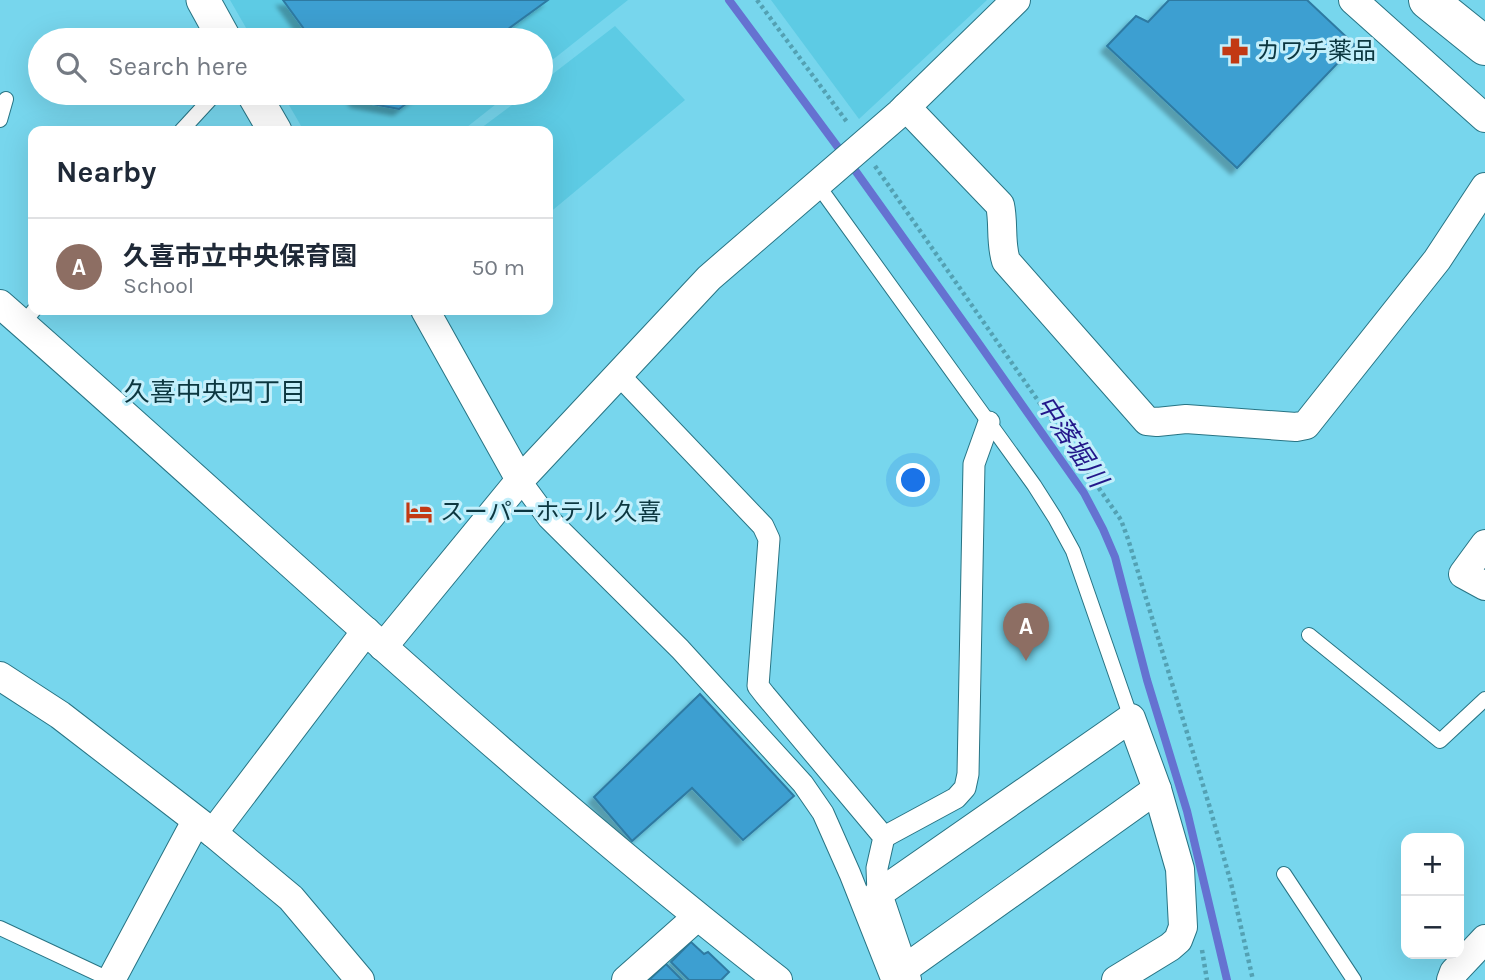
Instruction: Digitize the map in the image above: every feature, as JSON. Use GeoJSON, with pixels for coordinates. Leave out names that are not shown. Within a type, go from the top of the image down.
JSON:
{"type":"FeatureCollection","features":[{"type":"Feature","properties":{"kind":"main road"},"geometry":{"type":"LineString","coordinates":[[1428,0],[1485,46]]}},
{"type":"Feature","properties":{"kind":"street"},"geometry":{"type":"LineString","coordinates":[[202,0],[218,28]]}},
{"type":"Feature","properties":{"kind":"street"},"geometry":{"type":"LineString","coordinates":[[111,980],[205,827],[520,480],[709,278],[824,178],[857,139],[906,107],[1016,0]]}},
{"type":"Feature","properties":{"kind":"street"},"geometry":{"type":"LineString","coordinates":[[1353,0],[1485,118]]}},
{"type":"Feature","properties":{"kind":"street"},"geometry":{"type":"LineString","coordinates":[[260,105],[272,126]]}},
{"type":"Feature","properties":{"kind":"street"},"geometry":{"type":"LineString","coordinates":[[906,107],[1000,205],[1002,247],[1006,261],[1147,421],[1186,419],[1306,425],[1437,260],[1485,187]]}},
{"type":"Feature","properties":{"kind":"street"},"geometry":{"type":"LineString","coordinates":[[0,304],[28,317],[375,639],[697,917],[778,980]]}},
{"type":"Feature","properties":{"kind":"street"},"geometry":{"type":"LineString","coordinates":[[428,315],[520,480],[548,518],[680,649],[803,784],[823,813],[900,977]]}},
{"type":"Feature","properties":{"kind":"street"},"geometry":{"type":"LineString","coordinates":[[619,375],[763,526],[769,539],[758,685],[884,837],[877,881],[900,977]]}},
{"type":"Feature","properties":{"kind":"street"},"geometry":{"type":"LineString","coordinates":[[884,837],[956,798],[965,788],[968,774],[974,464],[989,422]]}},
{"type":"Feature","properties":{"kind":"street"},"geometry":{"type":"LineString","coordinates":[[1485,544],[1463,574],[1485,586]]}},
{"type":"Feature","properties":{"kind":"street"},"geometry":{"type":"LineString","coordinates":[[0,676],[60,715],[205,827],[291,898],[360,980]]}},
{"type":"Feature","properties":{"kind":"street"},"geometry":{"type":"LineString","coordinates":[[850,874],[877,881],[1131,718],[1157,789],[1180,869],[1183,927],[1178,940],[1170,947],[1116,980]]}},
{"type":"Feature","properties":{"kind":"street"},"geometry":{"type":"LineString","coordinates":[[900,977],[1157,789]]}},
{"type":"Feature","properties":{"kind":"street"},"geometry":{"type":"LineString","coordinates":[[626,980],[697,917]]}},
{"type":"Feature","properties":{"kind":"street"},"geometry":{"type":"LineString","coordinates":[[1451,980],[1454,972],[1485,939]]}},
{"type":"Feature","properties":{"kind":"lane"},"geometry":{"type":"LineString","coordinates":[[0,120],[6,99]]}},
{"type":"Feature","properties":{"kind":"lane"},"geometry":{"type":"LineString","coordinates":[[186,126],[205,105]]}},
{"type":"Feature","properties":{"kind":"lane"},"geometry":{"type":"LineString","coordinates":[[824,178],[1055,518],[1073,551],[1131,718]]}},
{"type":"Feature","properties":{"kind":"lane"},"geometry":{"type":"LineString","coordinates":[[1309,635],[1440,741],[1485,699]]}},
{"type":"Feature","properties":{"kind":"lane"},"geometry":{"type":"LineString","coordinates":[[1284,874],[1354,980]]}},
{"type":"Feature","properties":{"kind":"lane"},"geometry":{"type":"LineString","coordinates":[[0,928],[111,980]]}},
{"type":"Feature","properties":{"kind":"path"},"geometry":{"type":"LineString","coordinates":[[757,0],[857,139]]}},
{"type":"Feature","properties":{"kind":"shaded area"},"geometry":{"type":"Polygon","coordinates":[[[230,0],[628,0],[553,59],[553,28],[246,28],[230,0]]]}},
{"type":"Feature","properties":{"kind":"shaded area"},"geometry":{"type":"Polygon","coordinates":[[[771,0],[987,0],[859,119],[771,0]]]}},
{"type":"Feature","properties":{"kind":"shaded area"},"geometry":{"type":"Polygon","coordinates":[[[615,26],[685,100],[553,210],[553,126],[484,126],[512,105],[553,105],[553,74],[615,26]]]}},
{"type":"Feature","properties":{"kind":"shaded area"},"geometry":{"type":"Polygon","coordinates":[[[289,105],[495,105],[468,126],[301,126],[289,105]]]}},
{"type":"Feature","properties":{"kind":"building"},"geometry":{"type":"Polygon","coordinates":[[[283,0],[548,0],[510,28],[303,28],[283,0]]]}},
{"type":"Feature","properties":{"kind":"building"},"geometry":{"type":"Polygon","coordinates":[[[1169,0],[1307,0],[1355,45],[1237,168],[1107,46],[1136,16],[1148,22],[1169,0]]]}},
{"type":"Feature","properties":{"kind":"building"},"geometry":{"type":"Polygon","coordinates":[[[378,105],[404,105],[399,109],[378,105]]]}},
{"type":"Feature","properties":{"kind":"building"},"geometry":{"type":"Polygon","coordinates":[[[700,694],[794,796],[743,840],[692,788],[632,841],[594,797],[700,694]]]}},
{"type":"Feature","properties":{"kind":"building"},"geometry":{"type":"Polygon","coordinates":[[[691,942],[704,954],[708,952],[729,972],[721,980],[689,980],[671,962],[691,942]]]}},
{"type":"Feature","properties":{"kind":"building"},"geometry":{"type":"Polygon","coordinates":[[[666,964],[682,980],[649,980],[666,964]]]}},
{"type":"Feature","properties":{"kind":"waterway","name":"中落堀川"},"geometry":{"type":"LineString","coordinates":[[729,0],[975,338],[1084,493],[1103,529],[1115,557],[1147,680],[1187,811],[1227,980]]}},
{"type":"Feature","properties":{"kind":"place","name":"カワチ薬品"},"geometry":{"type":"Point","coordinates":[1235,51]}},
{"type":"Feature","properties":{"kind":"place","name":"スーパーホテル 久喜"},"geometry":{"type":"Point","coordinates":[419,512]}},
{"type":"Feature","properties":{"kind":"place","name":"久喜市立中央保育園"},"geometry":{"type":"Point","coordinates":[1026,661]}},
{"type":"Feature","properties":{"kind":"district","name":"久喜中央四丁目"},"geometry":{"type":"Point","coordinates":[215,392]}}]}
